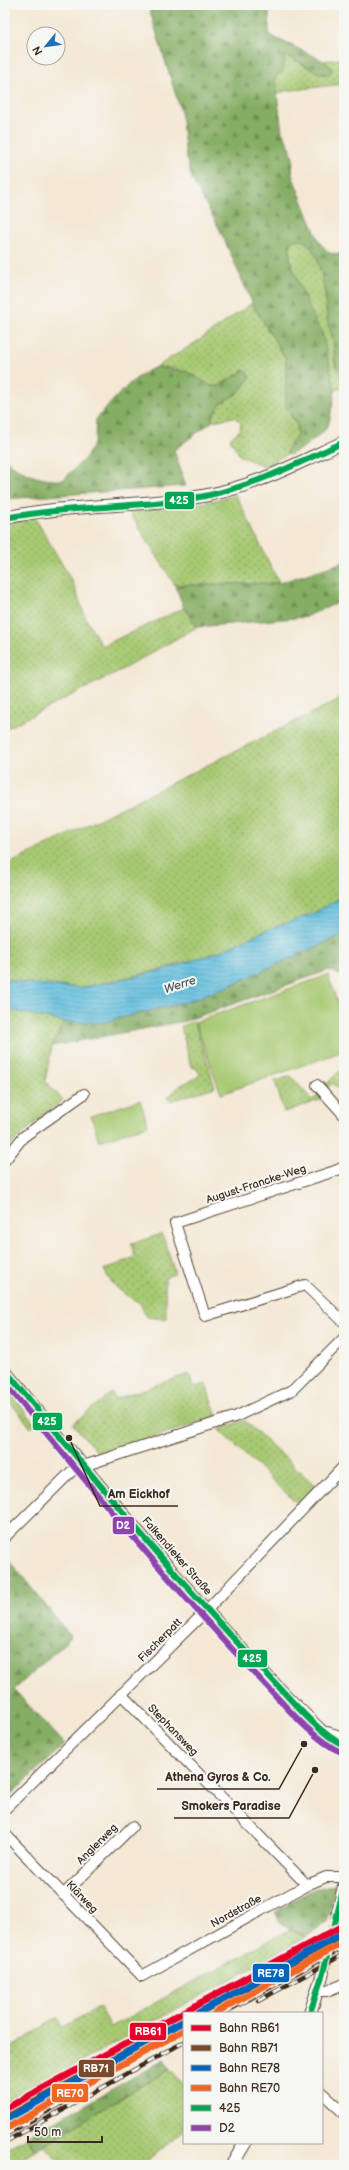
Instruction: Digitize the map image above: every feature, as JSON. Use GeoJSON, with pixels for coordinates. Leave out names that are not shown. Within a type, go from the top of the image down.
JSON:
{"type":"FeatureCollection","features":[{"type":"Feature","properties":{"kind":"main road"},"geometry":{"type":"LineString","coordinates":[[5,518],[50,511],[184,499],[224,492],[265,479],[344,442]]}},
{"type":"Feature","properties":{"kind":"main road"},"geometry":{"type":"LineString","coordinates":[[338,1912],[344,1886]]}},
{"type":"Feature","properties":{"kind":"main road"},"geometry":{"type":"LineString","coordinates":[[310,2012],[323,1973]]}},
{"type":"Feature","properties":{"kind":"main road"},"geometry":{"type":"LineString","coordinates":[[232,2165],[244,2144]]}},
{"type":"Feature","properties":{"kind":"street"},"geometry":{"type":"LineString","coordinates":[[317,1085],[344,1115]]}},
{"type":"Feature","properties":{"kind":"street"},"geometry":{"type":"LineString","coordinates":[[5,1160],[23,1137],[84,1094]]}},
{"type":"Feature","properties":{"kind":"street","name":"August-Francke-Weg"},"geometry":{"type":"LineString","coordinates":[[344,1167],[335,1172],[175,1223],[205,1316],[305,1285],[344,1322]]}},
{"type":"Feature","properties":{"kind":"street"},"geometry":{"type":"LineString","coordinates":[[5,1537],[74,1469],[237,1416],[292,1390],[344,1338]]}},
{"type":"Feature","properties":{"kind":"street","name":"Falkendieker Straße"},"geometry":{"type":"LineString","coordinates":[[5,1370],[84,1466],[251,1658],[332,1740],[344,1746]]}},
{"type":"Feature","properties":{"kind":"street","name":"Fischerpatt"},"geometry":{"type":"LineString","coordinates":[[5,1809],[207,1609],[344,1466]]}},
{"type":"Feature","properties":{"kind":"street","name":"Stephansweg"},"geometry":{"type":"LineString","coordinates":[[121,1694],[307,1886]]}},
{"type":"Feature","properties":{"kind":"street"},"geometry":{"type":"LineString","coordinates":[[324,1732],[344,1737]]}},
{"type":"Feature","properties":{"kind":"street","name":"Anglerweg"},"geometry":{"type":"LineString","coordinates":[[63,1895],[132,1827]]}},
{"type":"Feature","properties":{"kind":"street","name":"Klärweg"},"geometry":{"type":"LineString","coordinates":[[5,1834],[142,1976]]}},
{"type":"Feature","properties":{"kind":"street","name":"Nordstraße"},"geometry":{"type":"LineString","coordinates":[[142,1976],[307,1886],[326,1877],[344,1877]]}},
{"type":"Feature","properties":{"kind":"street"},"geometry":{"type":"LineString","coordinates":[[317,1991],[327,1991],[344,1984]]}},
{"type":"Feature","properties":{"kind":"street"},"geometry":{"type":"LineString","coordinates":[[323,2094],[344,2113]]}},
{"type":"Feature","properties":{"kind":"green space"},"geometry":{"type":"Polygon","coordinates":[[[148,5],[282,5],[269,9],[269,35],[324,61],[332,68],[330,75],[321,74],[285,55],[282,72],[275,77],[282,132],[290,147],[293,158],[292,175],[320,243],[329,253],[338,254],[344,252],[344,386],[335,362],[333,338],[327,320],[325,292],[317,256],[305,241],[296,239],[290,243],[290,259],[312,314],[322,333],[335,391],[329,423],[323,432],[304,447],[290,455],[287,454],[287,450],[297,435],[297,425],[286,407],[286,359],[254,307],[220,230],[192,179],[186,157],[181,112],[148,5]]]}},
{"type":"Feature","properties":{"kind":"green space"},"geometry":{"type":"Polygon","coordinates":[[[285,55],[321,74],[332,68],[324,61],[344,58],[344,84],[285,91],[276,95],[275,77],[282,72],[285,55]]]}},
{"type":"Feature","properties":{"kind":"green space"},"geometry":{"type":"Polygon","coordinates":[[[296,239],[305,240],[317,256],[325,292],[327,320],[333,338],[335,362],[344,386],[335,391],[322,333],[312,314],[290,259],[290,242],[296,239]]]}},
{"type":"Feature","properties":{"kind":"green space"},"geometry":{"type":"Polygon","coordinates":[[[252,303],[286,359],[286,407],[297,425],[297,435],[287,450],[287,454],[264,466],[240,456],[230,439],[239,431],[241,423],[234,417],[213,421],[211,417],[221,403],[238,393],[244,370],[219,386],[211,386],[175,368],[156,367],[201,339],[252,303]]]}},
{"type":"Feature","properties":{"kind":"green space"},"geometry":{"type":"Polygon","coordinates":[[[156,367],[188,372],[211,386],[219,386],[244,370],[248,372],[250,378],[238,393],[221,403],[212,417],[213,421],[174,450],[186,486],[5,499],[5,459],[18,469],[32,476],[63,480],[87,456],[95,441],[96,419],[131,383],[138,377],[156,367]]]}},
{"type":"Feature","properties":{"kind":"green space"},"geometry":{"type":"Polygon","coordinates":[[[236,495],[279,583],[175,585],[128,510],[202,503],[236,495]]]}},
{"type":"Feature","properties":{"kind":"green space"},"geometry":{"type":"Polygon","coordinates":[[[34,516],[73,583],[86,619],[102,646],[184,608],[197,627],[123,669],[5,729],[5,524],[34,516]]]}},
{"type":"Feature","properties":{"kind":"green space"},"geometry":{"type":"Polygon","coordinates":[[[344,562],[344,600],[305,617],[197,627],[184,608],[175,585],[279,583],[344,562]]]}},
{"type":"Feature","properties":{"kind":"green space"},"geometry":{"type":"Polygon","coordinates":[[[344,697],[344,896],[312,914],[264,931],[221,951],[160,970],[80,988],[25,983],[5,979],[5,866],[344,697]]]}},
{"type":"Feature","properties":{"kind":"green space"},"geometry":{"type":"Polygon","coordinates":[[[344,934],[344,977],[329,970],[185,1021],[52,1046],[64,1022],[105,1022],[189,1001],[232,985],[344,934]]]}},
{"type":"Feature","properties":{"kind":"green space"},"geometry":{"type":"Polygon","coordinates":[[[328,975],[344,1022],[344,1051],[221,1094],[195,1022],[328,975]]]}},
{"type":"Feature","properties":{"kind":"green space"},"geometry":{"type":"Polygon","coordinates":[[[5,1009],[64,1022],[52,1046],[45,1081],[63,1100],[16,1139],[5,1152],[5,1009]]]}},
{"type":"Feature","properties":{"kind":"green space"},"geometry":{"type":"Polygon","coordinates":[[[194,1021],[215,1087],[171,1101],[167,1096],[200,1074],[196,1068],[191,1067],[181,1026],[194,1021]]]}},
{"type":"Feature","properties":{"kind":"green space"},"geometry":{"type":"Polygon","coordinates":[[[344,1067],[344,1096],[333,1083],[326,1089],[324,1086],[344,1067]]]}},
{"type":"Feature","properties":{"kind":"green space"},"geometry":{"type":"Polygon","coordinates":[[[291,1076],[312,1100],[319,1095],[323,1099],[284,1112],[275,1081],[291,1076]]]}},
{"type":"Feature","properties":{"kind":"green space"},"geometry":{"type":"Polygon","coordinates":[[[140,1100],[148,1125],[99,1141],[91,1116],[140,1100]]]}},
{"type":"Feature","properties":{"kind":"green space"},"geometry":{"type":"Polygon","coordinates":[[[161,1234],[175,1273],[165,1278],[166,1319],[146,1317],[140,1303],[119,1290],[104,1270],[135,1257],[131,1244],[161,1234]]]}},
{"type":"Feature","properties":{"kind":"green space"},"geometry":{"type":"Polygon","coordinates":[[[189,1374],[193,1387],[206,1384],[217,1417],[99,1454],[73,1424],[112,1392],[115,1399],[189,1374]]]}},
{"type":"Feature","properties":{"kind":"green space"},"geometry":{"type":"Polygon","coordinates":[[[5,1386],[35,1424],[31,1428],[5,1396],[5,1386]]]}},
{"type":"Feature","properties":{"kind":"green space"},"geometry":{"type":"Polygon","coordinates":[[[244,1420],[318,1488],[300,1506],[219,1430],[244,1420]]]}},
{"type":"Feature","properties":{"kind":"green space"},"geometry":{"type":"Polygon","coordinates":[[[5,1555],[71,1637],[14,1690],[65,1744],[5,1800],[5,1555]]]}},
{"type":"Feature","properties":{"kind":"green space"},"geometry":{"type":"Polygon","coordinates":[[[335,1885],[327,1921],[305,1938],[280,1922],[275,1912],[313,1889],[335,1885]]]}},
{"type":"Feature","properties":{"kind":"green space"},"geometry":{"type":"Polygon","coordinates":[[[290,1929],[305,1938],[5,2104],[5,2052],[57,2017],[62,2027],[100,2007],[111,2027],[290,1929]]]}},
{"type":"Feature","properties":{"kind":"green space"},"geometry":{"type":"Polygon","coordinates":[[[164,2060],[170,2069],[35,2150],[27,2137],[164,2060]]]}},
{"type":"Feature","properties":{"kind":"green space"},"geometry":{"type":"Polygon","coordinates":[[[170,2069],[183,2084],[183,2131],[143,2165],[63,2165],[43,2145],[170,2069]]]}},
{"type":"Feature","properties":{"kind":"green space"},"geometry":{"type":"Polygon","coordinates":[[[27,2137],[35,2150],[10,2165],[5,2165],[5,2149],[27,2137]]]}},
{"type":"Feature","properties":{"kind":"water","name":"Werre"},"geometry":{"type":"Polygon","coordinates":[[[344,896],[344,934],[231,985],[189,1001],[105,1022],[64,1022],[5,1009],[5,979],[25,983],[80,988],[160,971],[221,951],[264,931],[312,914],[344,896]]]}},
{"type":"Feature","properties":{"kind":"tunnel"},"geometry":{"type":"LineString","coordinates":[[323,1973],[338,1912]]}},
{"type":"Feature","properties":{"kind":"railway"},"geometry":{"type":"LineString","coordinates":[[226,2012],[344,1947]]}},
{"type":"Feature","properties":{"kind":"railway"},"geometry":{"type":"LineString","coordinates":[[258,2001],[344,1954]]}},
{"type":"Feature","properties":{"kind":"railway"},"geometry":{"type":"LineString","coordinates":[[5,2142],[183,2043]]}},
{"type":"Feature","properties":{"kind":"railway"},"geometry":{"type":"LineString","coordinates":[[5,2135],[84,2091]]}},
{"type":"Feature","properties":{"kind":"rail line","name":"RB61"},"geometry":{"type":"LineString","coordinates":[[184,2012],[344,1925]]}},
{"type":"Feature","properties":{"kind":"rail line","name":"RE78"},"geometry":{"type":"LineString","coordinates":[[200,2012],[344,1933]]}},
{"type":"Feature","properties":{"kind":"rail line","name":"RB71"},"geometry":{"type":"LineString","coordinates":[[201,2012],[344,1934]]}},
{"type":"Feature","properties":{"kind":"rail line","name":"RE70"},"geometry":{"type":"LineString","coordinates":[[217,2012],[344,1942]]}},
{"type":"Feature","properties":{"kind":"rail line","name":"RB61"},"geometry":{"type":"LineString","coordinates":[[5,2109],[183,2012]]}},
{"type":"Feature","properties":{"kind":"rail line","name":"RB71"},"geometry":{"type":"LineString","coordinates":[[9,2116],[183,2022]]}},
{"type":"Feature","properties":{"kind":"rail line","name":"RE78"},"geometry":{"type":"LineString","coordinates":[[5,2120],[183,2022]]}},
{"type":"Feature","properties":{"kind":"rail line","name":"RE70"},"geometry":{"type":"LineString","coordinates":[[9,2127],[183,2031]]}},
{"type":"Feature","properties":{"kind":"transit line","name":"425"},"geometry":{"type":"LineString","coordinates":[[5,518],[55,511],[155,503],[223,492],[259,480],[293,466],[344,442]]}},
{"type":"Feature","properties":{"kind":"transit line","name":"425"},"geometry":{"type":"LineString","coordinates":[[5,1370],[133,1524],[199,1600],[303,1713],[334,1740],[344,1745]]}},
{"type":"Feature","properties":{"kind":"transit line","name":"D2"},"geometry":{"type":"LineString","coordinates":[[5,1383],[130,1534],[195,1608],[288,1710],[320,1739],[341,1752]]}},
{"type":"Feature","properties":{"kind":"transit line","name":"425"},"geometry":{"type":"LineString","coordinates":[[310,2012],[323,1973],[344,1886]]}},
{"type":"Feature","properties":{"kind":"place","name":"Am Eickhof"},"geometry":{"type":"Point","coordinates":[69,1438]}},
{"type":"Feature","properties":{"kind":"place","name":"Athena Gyros & Co."},"geometry":{"type":"Point","coordinates":[304,1744]}},
{"type":"Feature","properties":{"kind":"place","name":"Smokers Paradise"},"geometry":{"type":"Point","coordinates":[315,1770]}}]}
